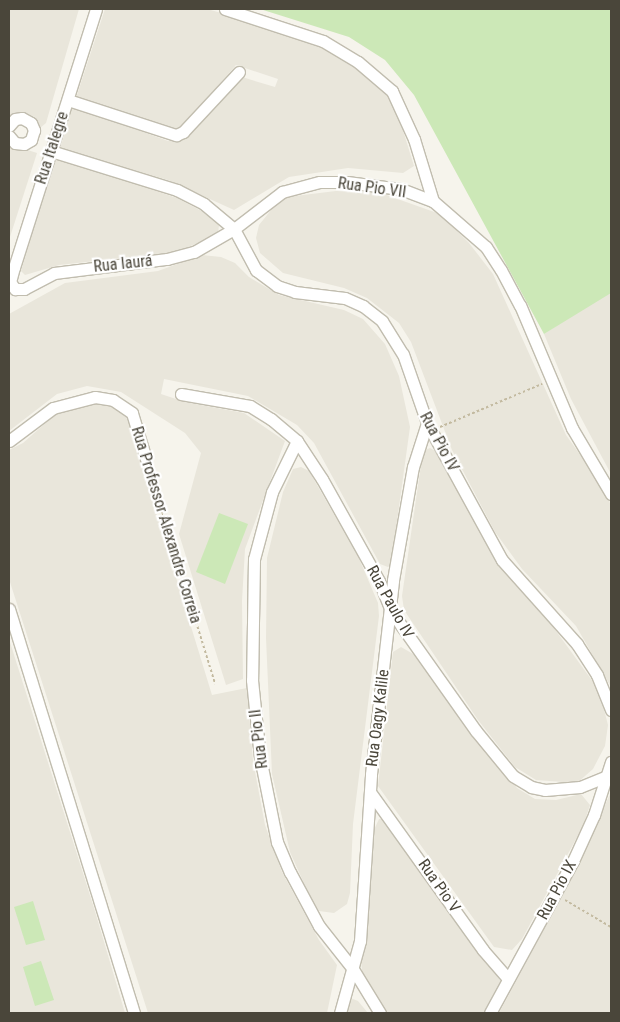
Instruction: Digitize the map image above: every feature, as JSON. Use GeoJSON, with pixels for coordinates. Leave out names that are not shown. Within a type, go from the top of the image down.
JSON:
{"type":"FeatureCollection","features":[{"type":"Feature","properties":{"kind":"street","name":"Rua Italegre"},"geometry":{"type":"LineString","coordinates":[[12,287],[14,267],[96,9]]}},
{"type":"Feature","properties":{"kind":"street"},"geometry":{"type":"LineString","coordinates":[[225,9],[323,41],[382,80],[403,110],[433,201],[486,248],[496,262],[520,305],[572,428],[611,494]]}},
{"type":"Feature","properties":{"kind":"street"},"geometry":{"type":"LineString","coordinates":[[68,100],[176,135],[183,132],[239,72]]}},
{"type":"Feature","properties":{"kind":"street"},"geometry":{"type":"LineString","coordinates":[[9,126],[15,119],[22,118],[31,123],[34,130],[31,140],[24,144],[15,143],[9,137]]}},
{"type":"Feature","properties":{"kind":"street","name":"Rua Pio IV"},"geometry":{"type":"LineString","coordinates":[[51,152],[177,190],[215,212],[234,229],[256,270],[277,286],[295,292],[345,298],[363,306],[382,321],[403,354],[429,427],[502,560],[577,644],[597,675],[611,710]]}},
{"type":"Feature","properties":{"kind":"street","name":"Rua Pio VII"},"geometry":{"type":"LineString","coordinates":[[234,229],[282,192],[320,182],[347,182],[401,189],[433,201]]}},
{"type":"Feature","properties":{"kind":"street","name":"Rua Iaurá"},"geometry":{"type":"LineString","coordinates":[[12,287],[20,290],[47,275],[64,271],[181,256],[234,229]]}},
{"type":"Feature","properties":{"kind":"street","name":"Rua Paulo IV"},"geometry":{"type":"LineString","coordinates":[[181,394],[250,406],[271,419],[297,441],[322,479],[379,581],[391,611],[476,731],[521,782],[545,790],[556,790],[580,786],[607,776]]}},
{"type":"Feature","properties":{"kind":"street","name":"Rua Professor Alexandre Correia"},"geometry":{"type":"LineString","coordinates":[[9,441],[53,408],[95,397],[113,400],[132,413],[146,459]]}},
{"type":"Feature","properties":{"kind":"street","name":"Rua Oagy Kalile"},"geometry":{"type":"LineString","coordinates":[[340,1013],[360,941],[370,792],[391,611],[413,467],[429,427]]}},
{"type":"Feature","properties":{"kind":"street","name":"Rua Pio II"},"geometry":{"type":"LineString","coordinates":[[297,441],[272,492],[254,559],[252,636],[255,719],[277,842],[320,926],[353,969],[380,1013]]}},
{"type":"Feature","properties":{"kind":"street"},"geometry":{"type":"LineString","coordinates":[[9,610],[134,1013]]}},
{"type":"Feature","properties":{"kind":"street","name":"Rua Pio IX"},"geometry":{"type":"LineString","coordinates":[[490,1013],[555,894],[594,815],[611,762]]}},
{"type":"Feature","properties":{"kind":"street","name":"Rua Pio V"},"geometry":{"type":"LineString","coordinates":[[370,792],[483,950],[508,979]]}},
{"type":"Feature","properties":{"kind":"path"},"geometry":{"type":"LineString","coordinates":[[429,427],[551,381]]}},
{"type":"Feature","properties":{"kind":"path","name":"Rua Professor Alexandre Correia"},"geometry":{"type":"LineString","coordinates":[[146,459],[215,684]]}},
{"type":"Feature","properties":{"kind":"path"},"geometry":{"type":"LineString","coordinates":[[555,894],[611,927]]}},
{"type":"Feature","properties":{"kind":"shaded area"},"geometry":{"type":"Polygon","coordinates":[[[9,9],[79,9],[46,123],[40,128],[35,117],[23,112],[9,118],[9,9]]]}},
{"type":"Feature","properties":{"kind":"shaded area"},"geometry":{"type":"Polygon","coordinates":[[[105,9],[207,9],[300,35],[345,57],[383,90],[397,111],[414,166],[403,173],[348,168],[289,177],[234,210],[168,180],[57,148],[70,105],[168,141],[176,138],[242,77],[275,87],[278,79],[236,65],[183,126],[174,131],[76,98],[105,9]]]}},
{"type":"Feature","properties":{"kind":"shaded area"},"geometry":{"type":"Polygon","coordinates":[[[9,144],[37,153],[9,240],[9,144]]]}},
{"type":"Feature","properties":{"kind":"shaded area"},"geometry":{"type":"Polygon","coordinates":[[[55,157],[177,198],[211,216],[219,225],[218,234],[177,252],[59,265],[25,275],[21,271],[55,157]]]}},
{"type":"Feature","properties":{"kind":"shaded area"},"geometry":{"type":"Polygon","coordinates":[[[352,189],[375,191],[440,214],[469,243],[493,274],[566,435],[598,480],[611,505],[611,687],[576,626],[522,569],[495,532],[452,450],[411,342],[399,323],[367,298],[344,288],[283,273],[260,253],[256,238],[259,225],[276,204],[287,197],[352,189]]]}},
{"type":"Feature","properties":{"kind":"shaded area"},"geometry":{"type":"Polygon","coordinates":[[[202,255],[221,257],[235,263],[249,277],[279,295],[344,310],[363,319],[385,344],[399,376],[410,427],[391,565],[388,567],[380,564],[314,443],[297,425],[248,396],[164,379],[161,394],[185,402],[244,413],[285,441],[245,549],[242,601],[243,679],[226,685],[179,534],[201,453],[185,433],[121,392],[87,386],[57,394],[9,431],[9,314],[65,283],[158,271],[202,255]]]}},
{"type":"Feature","properties":{"kind":"shaded area"},"geometry":{"type":"Polygon","coordinates":[[[611,290],[611,474],[571,399],[544,334],[611,290]]]}},
{"type":"Feature","properties":{"kind":"shaded area"},"geometry":{"type":"Polygon","coordinates":[[[104,403],[123,411],[128,421],[212,695],[247,688],[253,761],[265,825],[282,872],[319,940],[337,965],[327,1013],[148,1013],[9,579],[9,450],[23,443],[58,412],[83,404],[104,403]]]}},
{"type":"Feature","properties":{"kind":"shaded area"},"geometry":{"type":"Polygon","coordinates":[[[430,448],[437,452],[481,528],[599,690],[608,725],[605,746],[593,769],[577,783],[536,780],[515,767],[478,720],[404,610],[402,596],[423,451],[430,448]]]}},
{"type":"Feature","properties":{"kind":"shaded area"},"geometry":{"type":"Polygon","coordinates":[[[301,467],[309,471],[358,556],[378,603],[379,616],[353,824],[350,893],[347,904],[334,913],[319,911],[311,899],[290,852],[272,774],[266,638],[267,558],[283,492],[293,469],[301,467]]]}},
{"type":"Feature","properties":{"kind":"shaded area"},"geometry":{"type":"Polygon","coordinates":[[[9,639],[94,908],[125,1013],[9,1013],[9,639]]]}},
{"type":"Feature","properties":{"kind":"shaded area"},"geometry":{"type":"Polygon","coordinates":[[[401,647],[415,655],[517,788],[535,799],[556,800],[581,794],[590,805],[583,826],[522,939],[512,950],[494,947],[378,786],[393,652],[401,647]]]}},
{"type":"Feature","properties":{"kind":"shaded area"},"geometry":{"type":"Polygon","coordinates":[[[611,792],[611,1013],[499,1013],[575,871],[611,792]]]}},
{"type":"Feature","properties":{"kind":"shaded area"},"geometry":{"type":"Polygon","coordinates":[[[379,819],[385,819],[502,983],[485,1013],[384,1013],[371,992],[362,971],[361,959],[373,832],[379,819]]]}},
{"type":"Feature","properties":{"kind":"shaded area"},"geometry":{"type":"Polygon","coordinates":[[[353,999],[358,1001],[368,1013],[345,1013],[348,1001],[353,999]]]}},
{"type":"Feature","properties":{"kind":"green space"},"geometry":{"type":"Polygon","coordinates":[[[260,9],[611,9],[611,293],[544,334],[414,95],[385,60],[349,37],[260,9]]]}},
{"type":"Feature","properties":{"kind":"green space"},"geometry":{"type":"Polygon","coordinates":[[[219,513],[248,524],[225,584],[196,572],[219,513]]]}},
{"type":"Feature","properties":{"kind":"green space"},"geometry":{"type":"Polygon","coordinates":[[[33,901],[45,940],[26,945],[14,907],[33,901]]]}},
{"type":"Feature","properties":{"kind":"green space"},"geometry":{"type":"Polygon","coordinates":[[[41,961],[54,1000],[35,1006],[23,967],[41,961]]]}}]}
